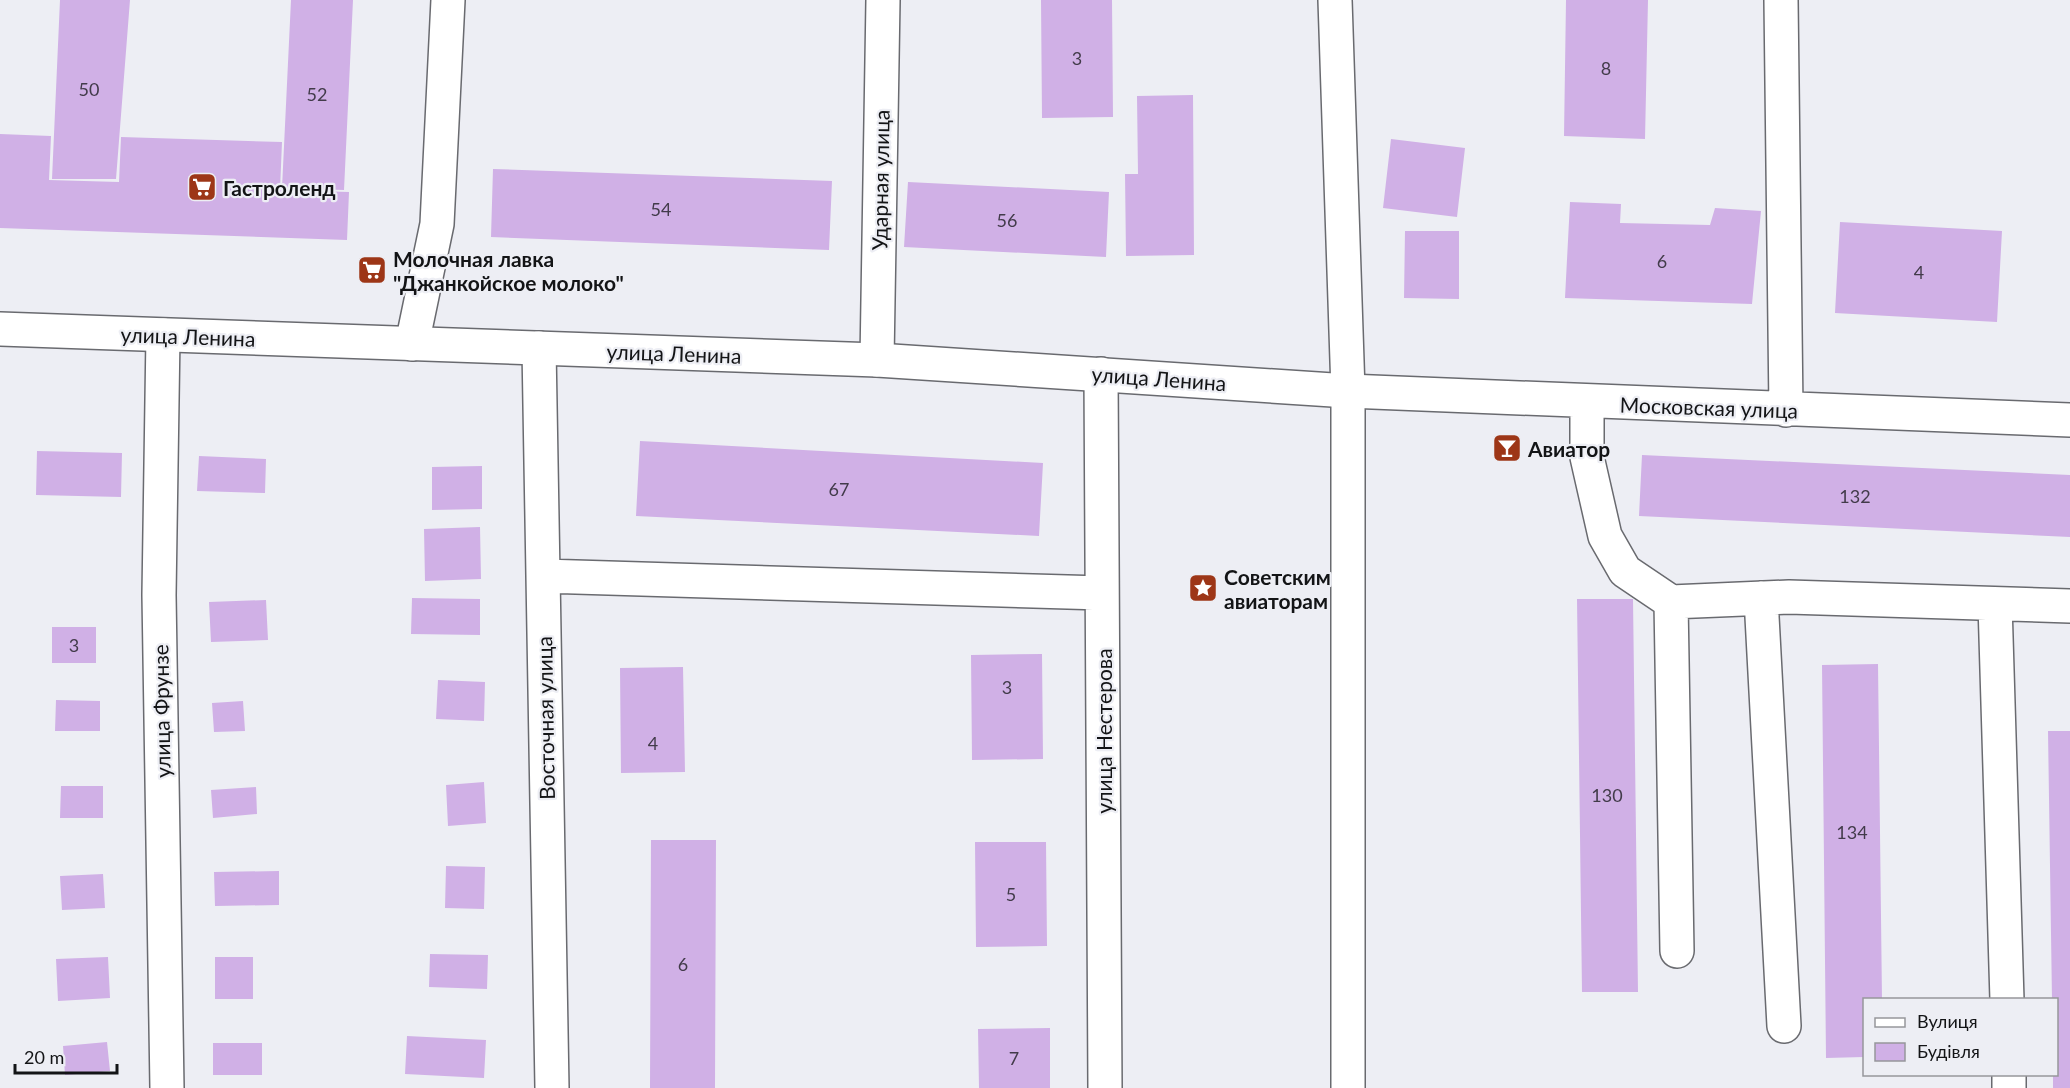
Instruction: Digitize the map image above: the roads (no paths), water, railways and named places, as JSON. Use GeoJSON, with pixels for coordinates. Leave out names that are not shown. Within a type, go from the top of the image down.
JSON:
{"type":"FeatureCollection","features":[{"type":"Feature","properties":{"kind":"main road"},"geometry":{"type":"LineString","coordinates":[[412,344],[437,224],[448,0]]}},
{"type":"Feature","properties":{"kind":"main road","name":"Ударная улица"},"geometry":{"type":"LineString","coordinates":[[877,360],[883,0]]}},
{"type":"Feature","properties":{"kind":"main road"},"geometry":{"type":"LineString","coordinates":[[1335,0],[1348,391],[1348,1088]]}},
{"type":"Feature","properties":{"kind":"main road"},"geometry":{"type":"LineString","coordinates":[[1781,0],[1786,410]]}},
{"type":"Feature","properties":{"kind":"main road","name":"улица Ленина"},"geometry":{"type":"LineString","coordinates":[[0,329],[877,360],[1348,391]]}},
{"type":"Feature","properties":{"kind":"main road","name":"улица Фрунзе"},"geometry":{"type":"LineString","coordinates":[[163,335],[159,595],[167,1088]]}},
{"type":"Feature","properties":{"kind":"main road","name":"Восточная улица"},"geometry":{"type":"LineString","coordinates":[[539,348],[552,1088]]}},
{"type":"Feature","properties":{"kind":"main road","name":"улица Нестерова"},"geometry":{"type":"LineString","coordinates":[[1101,374],[1105,1088]]}},
{"type":"Feature","properties":{"kind":"main road","name":"Московская улица"},"geometry":{"type":"LineString","coordinates":[[1348,391],[1587,403],[2070,420]]}},
{"type":"Feature","properties":{"kind":"main road"},"geometry":{"type":"LineString","coordinates":[[1587,403],[1587,457],[1605,536],[1625,571],[1671,602],[1761,598],[2070,606]]}},
{"type":"Feature","properties":{"kind":"main road"},"geometry":{"type":"LineString","coordinates":[[543,576],[1102,593]]}},
{"type":"Feature","properties":{"kind":"main road"},"geometry":{"type":"LineString","coordinates":[[1761,598],[1785,1026]]}},
{"type":"Feature","properties":{"kind":"main road"},"geometry":{"type":"LineString","coordinates":[[1671,602],[1677,951]]}},
{"type":"Feature","properties":{"kind":"main road"},"geometry":{"type":"LineString","coordinates":[[1995,604],[2007,998]]}},
{"type":"Feature","properties":{"kind":"place","name":"Гастроленд"},"geometry":{"type":"Point","coordinates":[202,187]}},
{"type":"Feature","properties":{"kind":"place","name":"Молочная лавка \"Джанкойское молоко\""},"geometry":{"type":"Point","coordinates":[372,270]}},
{"type":"Feature","properties":{"kind":"place","name":"Авиатор"},"geometry":{"type":"Point","coordinates":[1507,448]}},
{"type":"Feature","properties":{"kind":"place","name":"Советским авиаторам"},"geometry":{"type":"Point","coordinates":[1203,588]}}]}
